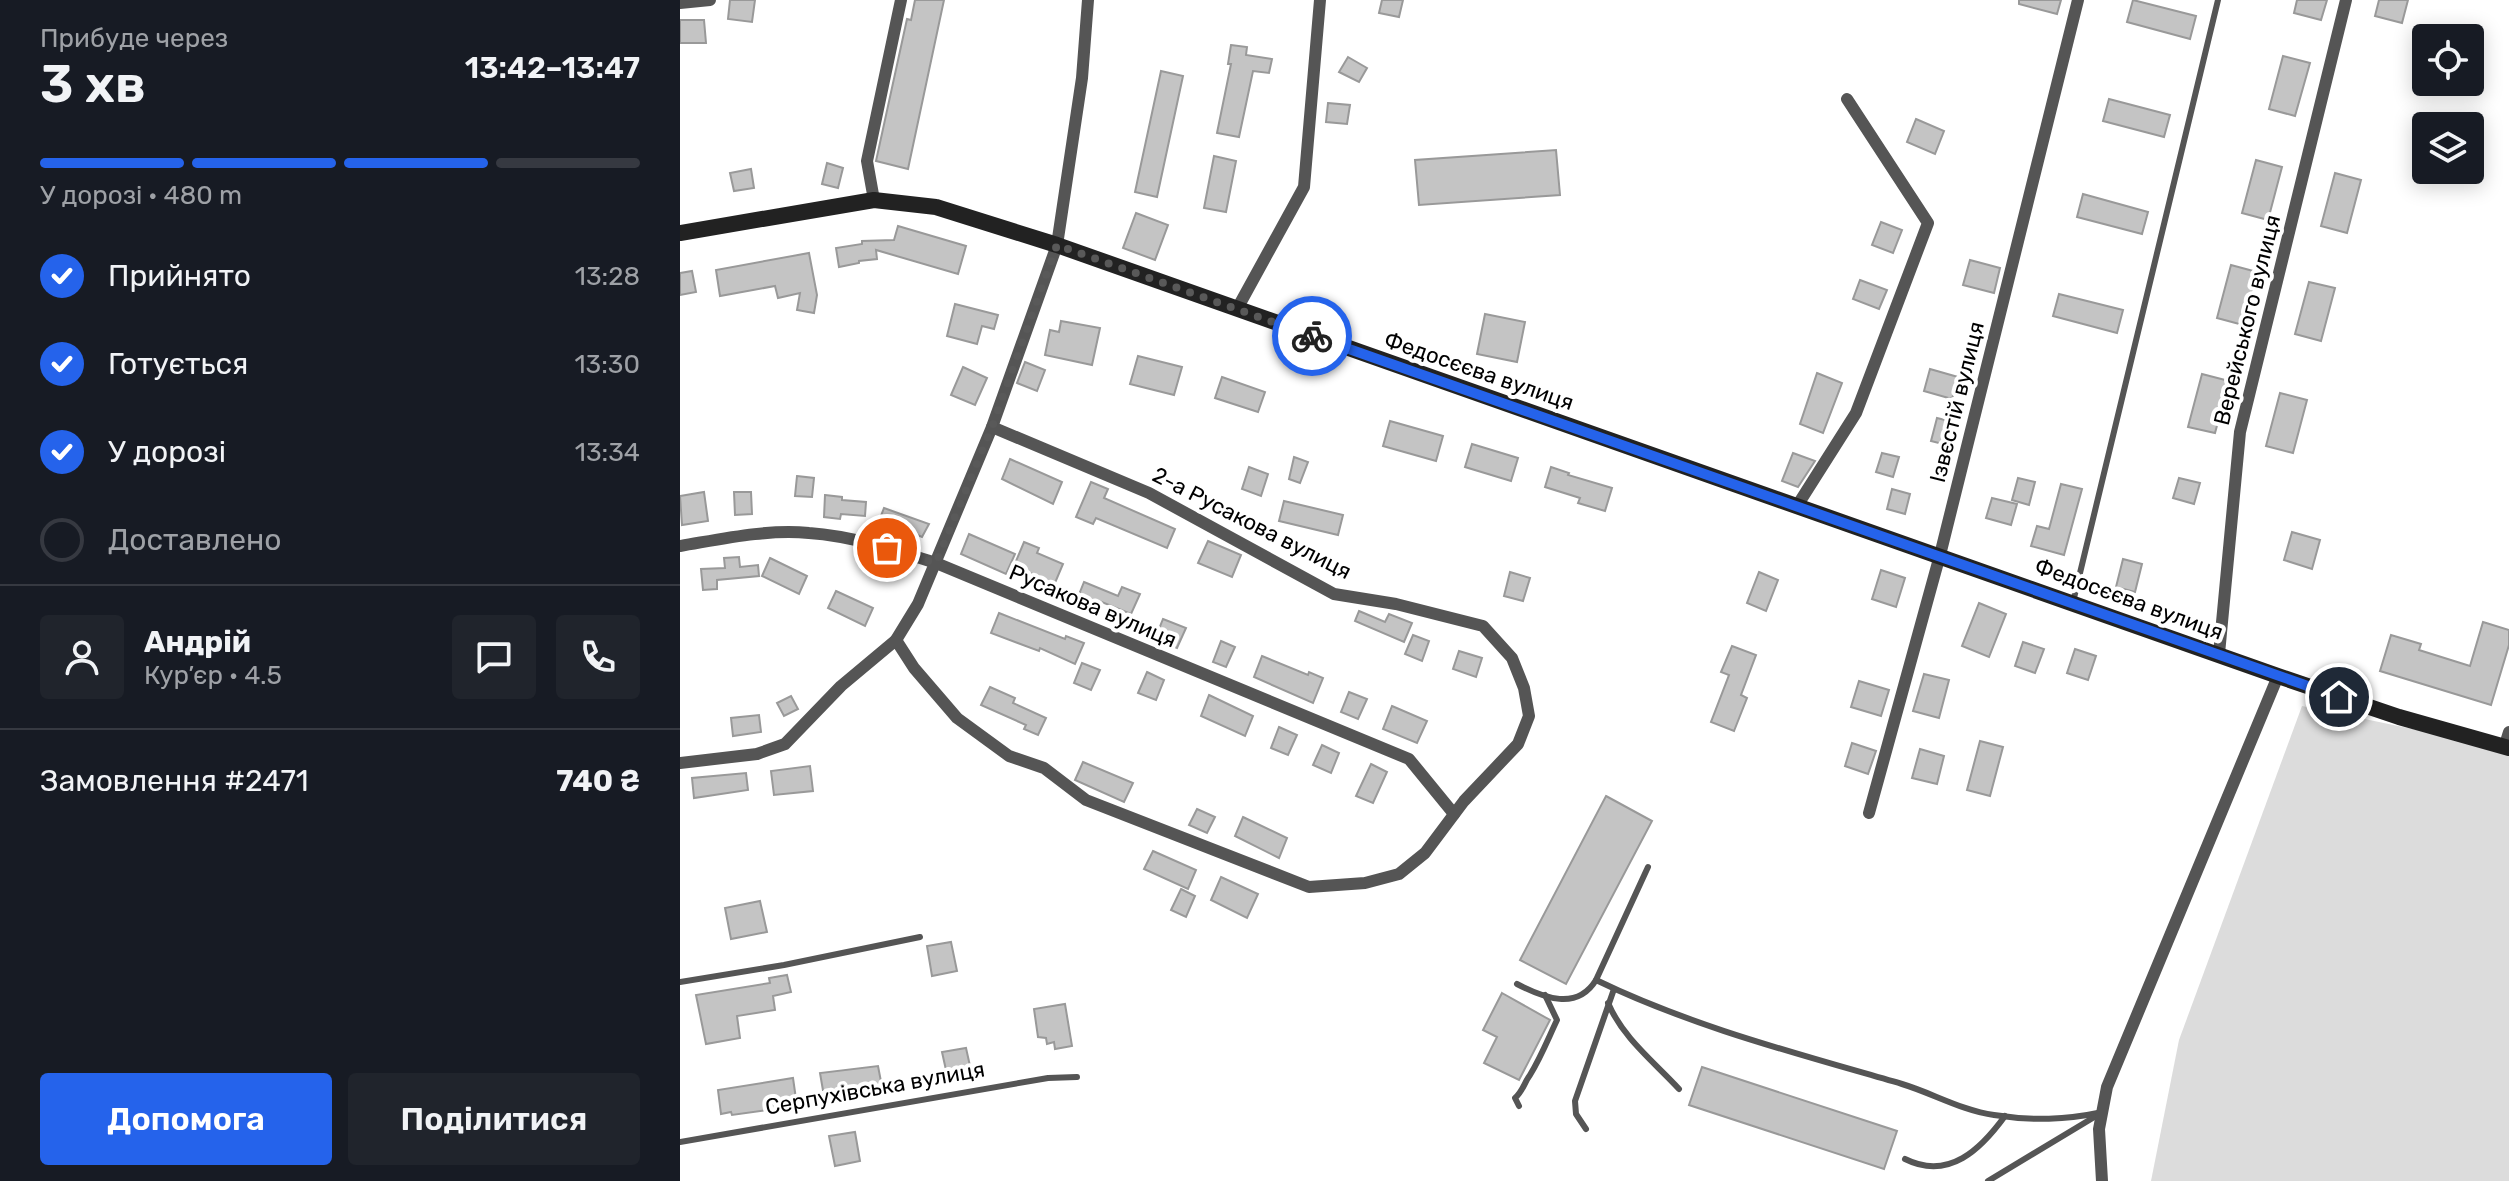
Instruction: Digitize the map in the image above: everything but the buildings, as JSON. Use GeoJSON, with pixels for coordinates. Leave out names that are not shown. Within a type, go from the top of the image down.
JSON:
{"type":"FeatureCollection","features":[{"type":"Feature","properties":{"kind":"main road","name":"Федосєєва вулиця"},"geometry":{"type":"LineString","coordinates":[[680,233],[874,200],[936,207],[1057,245],[2278,676],[2399,717],[2507,743]]}},
{"type":"Feature","properties":{"kind":"street"},"geometry":{"type":"LineString","coordinates":[[680,3],[710,0]]}},
{"type":"Feature","properties":{"kind":"street"},"geometry":{"type":"LineString","coordinates":[[874,200],[867,161],[901,0]]}},
{"type":"Feature","properties":{"kind":"street"},"geometry":{"type":"LineString","coordinates":[[680,763],[757,754],[785,744],[841,686],[896,640],[918,604],[992,427],[1057,245],[1082,78],[1088,0]]}},
{"type":"Feature","properties":{"kind":"street"},"geometry":{"type":"LineString","coordinates":[[1237,309],[1304,187],[1320,0]]}},
{"type":"Feature","properties":{"kind":"street","name":"Ізвєстій вулиця"},"geometry":{"type":"LineString","coordinates":[[1869,813],[1940,555],[2078,0]]}},
{"type":"Feature","properties":{"kind":"street","name":"Верейського вулиця"},"geometry":{"type":"LineString","coordinates":[[2219,654],[2240,432],[2346,0]]}},
{"type":"Feature","properties":{"kind":"street"},"geometry":{"type":"LineString","coordinates":[[1797,506],[1856,413],[1928,223],[1847,99]]}},
{"type":"Feature","properties":{"kind":"street","name":"2-а Русакова вулиця"},"geometry":{"type":"LineString","coordinates":[[896,640],[914,668],[957,718],[1009,756],[1044,768],[1086,800],[1309,887],[1365,883],[1399,874],[1425,853],[1454,814],[1518,744],[1529,716],[1524,688],[1512,658],[1483,626],[1396,604],[1334,594],[1149,493],[992,427]]}},
{"type":"Feature","properties":{"kind":"street","name":"Русакова вулиця"},"geometry":{"type":"LineString","coordinates":[[680,546],[756,534],[810,532],[887,548],[936,563],[1409,759],[1454,814]]}},
{"type":"Feature","properties":{"kind":"street"},"geometry":{"type":"LineString","coordinates":[[2102,1181],[2099,1129],[2107,1087],[2278,676]]}},
{"type":"Feature","properties":{"kind":"lane"},"geometry":{"type":"LineString","coordinates":[[2073,602],[2218,0]]}},
{"type":"Feature","properties":{"kind":"lane"},"geometry":{"type":"LineString","coordinates":[[1517,984],[1545,995],[1577,999],[1588,994],[1648,867]]}},
{"type":"Feature","properties":{"kind":"lane"},"geometry":{"type":"LineString","coordinates":[[680,982],[784,965],[920,937]]}},
{"type":"Feature","properties":{"kind":"lane"},"geometry":{"type":"LineString","coordinates":[[1596,980],[1633,999],[1824,1064],[1903,1085],[1991,1115],[2064,1120],[2103,1112]]}},
{"type":"Feature","properties":{"kind":"lane"},"geometry":{"type":"LineString","coordinates":[[1586,1129],[1576,1114],[1575,1101],[1614,989]]}},
{"type":"Feature","properties":{"kind":"lane"},"geometry":{"type":"LineString","coordinates":[[1519,1106],[1515,1098],[1522,1092],[1540,1061],[1557,1020],[1545,995]]}},
{"type":"Feature","properties":{"kind":"lane"},"geometry":{"type":"LineString","coordinates":[[1608,1003],[1616,1022],[1679,1089]]}},
{"type":"Feature","properties":{"kind":"lane","name":"Серпухівська вулиця"},"geometry":{"type":"LineString","coordinates":[[680,1142],[1048,1078],[1077,1077]]}},
{"type":"Feature","properties":{"kind":"lane"},"geometry":{"type":"LineString","coordinates":[[1988,1181],[2103,1112]]}},
{"type":"Feature","properties":{"kind":"lane"},"geometry":{"type":"LineString","coordinates":[[1905,1159],[1915,1164],[1953,1163],[1980,1148],[2005,1116]]}},
{"type":"Feature","properties":{"kind":"shaded area"},"geometry":{"type":"Polygon","coordinates":[[[2302,706],[2509,749],[2509,1181],[2151,1181],[2179,1040],[2302,706]]]}},
{"type":"Feature","properties":{"kind":"way so far"},"geometry":{"type":"LineString","coordinates":[[887,548],[936,563],[992,427],[1057,245],[1312,336]]}},
{"type":"Feature","properties":{"kind":"route"},"geometry":{"type":"LineString","coordinates":[[1312,336],[2339,697]]}}]}
